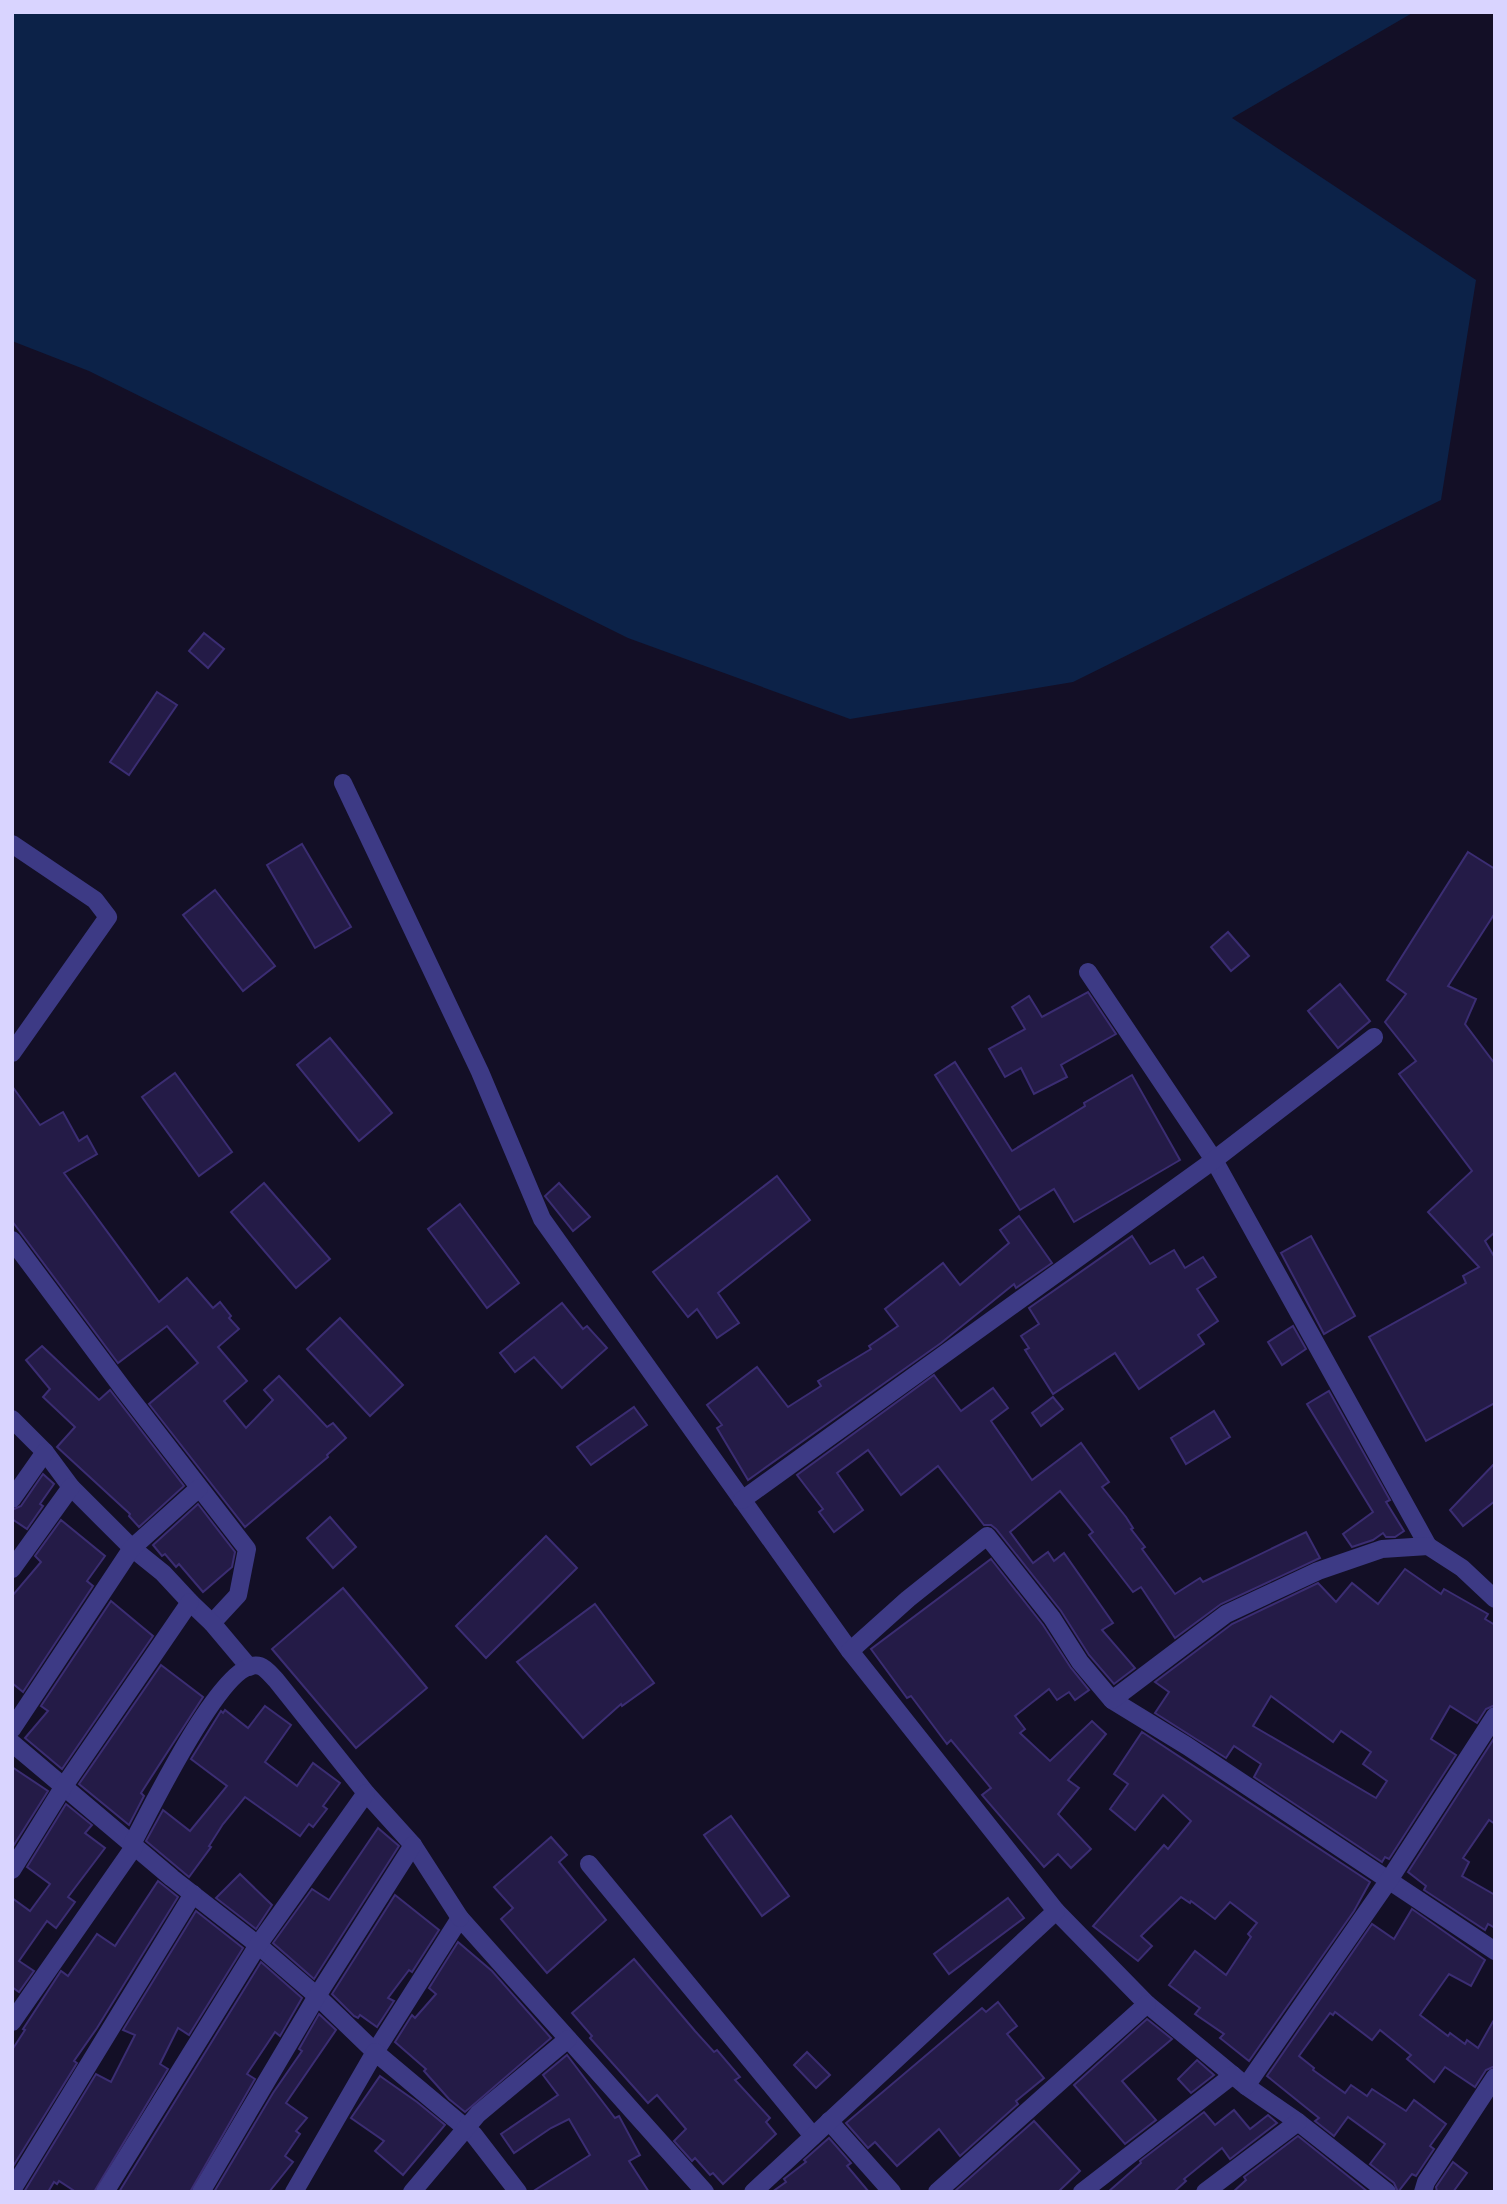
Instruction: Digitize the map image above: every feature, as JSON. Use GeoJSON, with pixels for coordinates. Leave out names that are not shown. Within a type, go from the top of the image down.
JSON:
{"type":"FeatureCollection","features":[{"type":"Feature","properties":{"kind":"street"},"geometry":{"type":"LineString","coordinates":[[343,783],[480,1072],[542,1219],[850,1651],[1056,1911],[1147,2004],[1240,2081],[1298,2122],[1387,2192]]}},
{"type":"Feature","properties":{"kind":"street"},"geometry":{"type":"LineString","coordinates":[[12,844],[95,900],[108,917],[12,1053]]}},
{"type":"Feature","properties":{"kind":"street"},"geometry":{"type":"LineString","coordinates":[[1088,972],[1214,1160],[1428,1546],[1462,1568],[1495,1599]]}},
{"type":"Feature","properties":{"kind":"street"},"geometry":{"type":"LineString","coordinates":[[742,1500],[1214,1160],[1374,1037]]}},
{"type":"Feature","properties":{"kind":"street"},"geometry":{"type":"LineString","coordinates":[[12,1240],[247,1549],[238,1595],[212,1623]]}},
{"type":"Feature","properties":{"kind":"street"},"geometry":{"type":"LineString","coordinates":[[12,1419],[45,1452],[71,1488],[132,1548],[163,1573],[212,1623],[249,1667]]}},
{"type":"Feature","properties":{"kind":"street"},"geometry":{"type":"LineString","coordinates":[[12,1499],[45,1452]]}},
{"type":"Feature","properties":{"kind":"street"},"geometry":{"type":"LineString","coordinates":[[12,1569],[71,1488]]}},
{"type":"Feature","properties":{"kind":"street"},"geometry":{"type":"LineString","coordinates":[[12,1729],[132,1548],[200,1488]]}},
{"type":"Feature","properties":{"kind":"street"},"geometry":{"type":"LineString","coordinates":[[850,1651],[908,1599],[987,1536],[1052,1618],[1080,1662],[1112,1700],[1198,1753],[1495,1951]]}},
{"type":"Feature","properties":{"kind":"street"},"geometry":{"type":"LineString","coordinates":[[1112,1700],[1226,1614],[1318,1571],[1382,1549],[1428,1546]]}},
{"type":"Feature","properties":{"kind":"street"},"geometry":{"type":"LineString","coordinates":[[12,1870],[64,1786],[190,1602]]}},
{"type":"Feature","properties":{"kind":"street"},"geometry":{"type":"LineString","coordinates":[[12,2022],[134,1847],[132,1844],[203,1714],[239,1672],[258,1665],[276,1680],[366,1793],[413,1844],[460,1918],[705,2192]]}},
{"type":"Feature","properties":{"kind":"street"},"geometry":{"type":"LineString","coordinates":[[1082,2192],[1240,2081],[1389,1880],[1495,1716]]}},
{"type":"Feature","properties":{"kind":"street"},"geometry":{"type":"LineString","coordinates":[[12,1744],[258,1945],[317,1996],[375,2052],[474,2135],[518,2192]]}},
{"type":"Feature","properties":{"kind":"street"},"geometry":{"type":"LineString","coordinates":[[105,2192],[258,1945],[366,1793]]}},
{"type":"Feature","properties":{"kind":"street"},"geometry":{"type":"LineString","coordinates":[[201,2192],[317,1996],[413,1844]]}},
{"type":"Feature","properties":{"kind":"street"},"geometry":{"type":"LineString","coordinates":[[589,1864],[813,2136]]}},
{"type":"Feature","properties":{"kind":"street"},"geometry":{"type":"LineString","coordinates":[[12,2190],[193,1894]]}},
{"type":"Feature","properties":{"kind":"street"},"geometry":{"type":"LineString","coordinates":[[753,2192],[1056,1911]]}},
{"type":"Feature","properties":{"kind":"street"},"geometry":{"type":"LineString","coordinates":[[294,2192],[375,2052],[460,1918]]}},
{"type":"Feature","properties":{"kind":"street"},"geometry":{"type":"LineString","coordinates":[[937,2192],[1147,2004]]}},
{"type":"Feature","properties":{"kind":"street"},"geometry":{"type":"LineString","coordinates":[[412,2192],[478,2114],[568,2039]]}},
{"type":"Feature","properties":{"kind":"street"},"geometry":{"type":"LineString","coordinates":[[1423,2192],[1426,2182],[1495,2077]]}},
{"type":"Feature","properties":{"kind":"street"},"geometry":{"type":"LineString","coordinates":[[830,2121],[892,2192]]}},
{"type":"Feature","properties":{"kind":"street"},"geometry":{"type":"LineString","coordinates":[[1205,2192],[1298,2122]]}},
{"type":"Feature","properties":{"kind":"water"},"geometry":{"type":"Polygon","coordinates":[[[12,12],[1414,12],[1232,118],[1476,280],[1441,500],[1073,682],[850,719],[628,638],[89,371],[12,341],[12,12]]]}},
{"type":"Feature","properties":{"kind":"building"},"geometry":{"type":"Polygon","coordinates":[[[204,633],[224,649],[208,668],[189,651],[204,633]]]}},
{"type":"Feature","properties":{"kind":"building"},"geometry":{"type":"Polygon","coordinates":[[[157,692],[177,705],[129,775],[110,762],[157,692]]]}},
{"type":"Feature","properties":{"kind":"building"},"geometry":{"type":"Polygon","coordinates":[[[302,844],[351,927],[315,948],[267,865],[302,844]]]}},
{"type":"Feature","properties":{"kind":"building"},"geometry":{"type":"Polygon","coordinates":[[[1468,852],[1495,869],[1495,913],[1448,986],[1476,999],[1465,1024],[1495,1064],[1495,1232],[1485,1241],[1495,1258],[1495,1403],[1426,1441],[1369,1337],[1466,1283],[1463,1276],[1479,1267],[1428,1212],[1472,1171],[1399,1074],[1416,1061],[1385,1022],[1406,994],[1387,980],[1468,852]]]}},
{"type":"Feature","properties":{"kind":"building"},"geometry":{"type":"Polygon","coordinates":[[[215,890],[275,966],[243,991],[183,915],[215,890]]]}},
{"type":"Feature","properties":{"kind":"building"},"geometry":{"type":"Polygon","coordinates":[[[1228,932],[1249,956],[1231,971],[1211,947],[1228,932]]]}},
{"type":"Feature","properties":{"kind":"building"},"geometry":{"type":"Polygon","coordinates":[[[1340,984],[1370,1021],[1338,1048],[1308,1011],[1340,984]]]}},
{"type":"Feature","properties":{"kind":"building"},"geometry":{"type":"Polygon","coordinates":[[[1088,992],[1116,1034],[1061,1065],[1067,1077],[1034,1094],[1021,1068],[1005,1077],[989,1049],[1025,1029],[1012,1007],[1029,996],[1042,1017],[1088,992]]]}},
{"type":"Feature","properties":{"kind":"building"},"geometry":{"type":"Polygon","coordinates":[[[330,1038],[392,1113],[359,1141],[297,1065],[330,1038]]]}},
{"type":"Feature","properties":{"kind":"building"},"geometry":{"type":"Polygon","coordinates":[[[955,1062],[1012,1151],[1132,1075],[1180,1160],[1074,1222],[1054,1189],[1020,1210],[935,1075],[955,1062]]]}},
{"type":"Feature","properties":{"kind":"building"},"geometry":{"type":"Polygon","coordinates":[[[175,1073],[232,1152],[199,1176],[142,1097],[175,1073]]]}},
{"type":"Feature","properties":{"kind":"building"},"geometry":{"type":"Polygon","coordinates":[[[12,1086],[40,1125],[63,1112],[79,1141],[87,1136],[97,1154],[64,1173],[159,1302],[187,1278],[213,1308],[220,1302],[231,1316],[229,1318],[239,1329],[218,1347],[247,1381],[224,1401],[246,1428],[273,1400],[264,1390],[279,1376],[327,1427],[333,1423],[346,1438],[327,1455],[328,1457],[245,1527],[149,1404],[198,1363],[167,1326],[118,1363],[12,1221],[12,1086]]]}},
{"type":"Feature","properties":{"kind":"building"},"geometry":{"type":"Polygon","coordinates":[[[777,1176],[810,1220],[718,1293],[739,1323],[717,1338],[697,1309],[688,1317],[653,1272],[777,1176]]]}},
{"type":"Feature","properties":{"kind":"building"},"geometry":{"type":"Polygon","coordinates":[[[264,1183],[330,1259],[296,1288],[231,1212],[264,1183]]]}},
{"type":"Feature","properties":{"kind":"building"},"geometry":{"type":"Polygon","coordinates":[[[559,1183],[590,1217],[573,1231],[545,1196],[559,1183]]]}},
{"type":"Feature","properties":{"kind":"building"},"geometry":{"type":"Polygon","coordinates":[[[460,1204],[519,1283],[487,1308],[428,1229],[460,1204]]]}},
{"type":"Feature","properties":{"kind":"building"},"geometry":{"type":"Polygon","coordinates":[[[1019,1216],[1052,1263],[1016,1288],[1014,1284],[941,1343],[748,1480],[717,1428],[722,1425],[707,1405],[757,1367],[788,1407],[821,1386],[818,1381],[871,1349],[869,1346],[898,1326],[885,1309],[943,1263],[960,1285],[1009,1243],[1000,1230],[1019,1216]]]}},
{"type":"Feature","properties":{"kind":"building"},"geometry":{"type":"Polygon","coordinates":[[[1132,1236],[1150,1264],[1174,1250],[1185,1268],[1203,1257],[1216,1277],[1197,1289],[1218,1321],[1198,1335],[1204,1344],[1139,1389],[1115,1353],[1053,1394],[1025,1350],[1029,1348],[1021,1336],[1039,1324],[1029,1308],[1132,1236]]]}},
{"type":"Feature","properties":{"kind":"building"},"geometry":{"type":"Polygon","coordinates":[[[1311,1236],[1355,1316],[1324,1334],[1281,1253],[1311,1236]]]}},
{"type":"Feature","properties":{"kind":"building"},"geometry":{"type":"Polygon","coordinates":[[[562,1303],[583,1329],[587,1326],[607,1348],[562,1388],[534,1357],[515,1372],[500,1353],[562,1303]]]}},
{"type":"Feature","properties":{"kind":"building"},"geometry":{"type":"Polygon","coordinates":[[[340,1318],[403,1385],[370,1416],[307,1349],[340,1318]]]}},
{"type":"Feature","properties":{"kind":"building"},"geometry":{"type":"Polygon","coordinates":[[[1293,1326],[1306,1349],[1282,1365],[1268,1342],[1293,1326]]]}},
{"type":"Feature","properties":{"kind":"building"},"geometry":{"type":"Polygon","coordinates":[[[42,1346],[99,1400],[110,1390],[184,1486],[139,1527],[130,1514],[57,1447],[75,1427],[43,1397],[50,1389],[26,1360],[42,1346]]]}},
{"type":"Feature","properties":{"kind":"building"},"geometry":{"type":"Polygon","coordinates":[[[934,1375],[961,1411],[993,1388],[1008,1408],[991,1421],[1032,1480],[1081,1443],[1109,1482],[1102,1487],[1126,1517],[1133,1528],[1131,1529],[1145,1547],[1142,1549],[1175,1594],[1200,1578],[1203,1582],[1306,1532],[1320,1558],[1221,1604],[1175,1638],[1141,1587],[1133,1592],[1089,1535],[1093,1532],[1060,1491],[1010,1532],[1033,1563],[1048,1552],[1054,1561],[1064,1553],[1113,1623],[1102,1630],[1135,1668],[1114,1684],[1089,1655],[1061,1611],[996,1529],[991,1525],[984,1525],[938,1466],[901,1495],[868,1450],[837,1473],[863,1510],[834,1532],[819,1512],[823,1509],[797,1475],[934,1375]]]}},
{"type":"Feature","properties":{"kind":"building"},"geometry":{"type":"Polygon","coordinates":[[[1329,1391],[1390,1500],[1386,1502],[1404,1531],[1395,1537],[1386,1537],[1383,1533],[1373,1540],[1352,1547],[1343,1534],[1373,1512],[1307,1404],[1329,1391]]]}},
{"type":"Feature","properties":{"kind":"building"},"geometry":{"type":"Polygon","coordinates":[[[1053,1397],[1063,1409],[1041,1426],[1032,1413],[1053,1397]]]}},
{"type":"Feature","properties":{"kind":"building"},"geometry":{"type":"Polygon","coordinates":[[[634,1407],[647,1425],[591,1465],[577,1447],[634,1407]]]}},
{"type":"Feature","properties":{"kind":"building"},"geometry":{"type":"Polygon","coordinates":[[[1214,1411],[1230,1437],[1186,1464],[1171,1438],[1214,1411]]]}},
{"type":"Feature","properties":{"kind":"building"},"geometry":{"type":"Polygon","coordinates":[[[1495,1463],[1495,1501],[1463,1526],[1450,1510],[1495,1463]]]}},
{"type":"Feature","properties":{"kind":"building"},"geometry":{"type":"Polygon","coordinates":[[[43,1474],[54,1484],[27,1529],[12,1519],[12,1510],[21,1506],[43,1474]]]}},
{"type":"Feature","properties":{"kind":"building"},"geometry":{"type":"Polygon","coordinates":[[[198,1504],[235,1552],[232,1567],[203,1592],[179,1564],[176,1567],[153,1545],[198,1504]]]}},
{"type":"Feature","properties":{"kind":"building"},"geometry":{"type":"Polygon","coordinates":[[[330,1517],[356,1547],[333,1568],[307,1538],[330,1517]]]}},
{"type":"Feature","properties":{"kind":"building"},"geometry":{"type":"Polygon","coordinates":[[[61,1520],[105,1556],[87,1581],[93,1586],[23,1692],[12,1683],[12,1596],[41,1562],[35,1556],[61,1520]]]}},
{"type":"Feature","properties":{"kind":"building"},"geometry":{"type":"Polygon","coordinates":[[[546,1536],[577,1568],[486,1658],[456,1626],[546,1536]]]}},
{"type":"Feature","properties":{"kind":"building"},"geometry":{"type":"Polygon","coordinates":[[[991,1559],[1043,1625],[1089,1690],[1075,1700],[1069,1692],[1057,1700],[1049,1689],[1015,1716],[1025,1729],[1020,1733],[1050,1761],[1092,1721],[1106,1734],[1068,1780],[1079,1788],[1058,1814],[1091,1849],[1071,1868],[1058,1854],[1044,1867],[982,1795],[991,1788],[951,1740],[947,1744],[911,1696],[907,1698],[871,1649],[991,1559]]]}},
{"type":"Feature","properties":{"kind":"building"},"geometry":{"type":"Polygon","coordinates":[[[1405,1569],[1441,1594],[1444,1589],[1488,1614],[1485,1619],[1495,1625],[1495,1705],[1486,1709],[1477,1723],[1450,1706],[1431,1739],[1456,1755],[1389,1859],[1385,1857],[1382,1862],[1254,1777],[1261,1764],[1234,1746],[1226,1758],[1155,1713],[1169,1692],[1155,1682],[1232,1624],[1318,1583],[1336,1602],[1352,1583],[1378,1604],[1405,1569]],[[1271,1696],[1253,1726],[1376,1798],[1387,1781],[1363,1764],[1371,1752],[1341,1731],[1333,1742],[1271,1696]]]}},
{"type":"Feature","properties":{"kind":"building"},"geometry":{"type":"Polygon","coordinates":[[[343,1588],[427,1688],[356,1748],[272,1649],[343,1588]]]}},
{"type":"Feature","properties":{"kind":"building"},"geometry":{"type":"Polygon","coordinates":[[[111,1601],[153,1636],[62,1769],[25,1738],[48,1711],[41,1706],[111,1601]]]}},
{"type":"Feature","properties":{"kind":"building"},"geometry":{"type":"Polygon","coordinates":[[[595,1604],[654,1683],[622,1706],[621,1704],[583,1738],[517,1662],[595,1604]]]}},
{"type":"Feature","properties":{"kind":"building"},"geometry":{"type":"Polygon","coordinates":[[[161,1665],[203,1697],[141,1793],[144,1796],[129,1825],[79,1784],[161,1665]]]}},
{"type":"Feature","properties":{"kind":"building"},"geometry":{"type":"Polygon","coordinates":[[[265,1706],[291,1725],[265,1762],[297,1786],[313,1763],[340,1783],[323,1806],[327,1809],[313,1827],[309,1824],[300,1836],[245,1797],[223,1824],[209,1846],[211,1847],[189,1877],[146,1841],[163,1810],[190,1831],[227,1786],[191,1759],[221,1711],[223,1713],[225,1710],[248,1728],[265,1706]]]}},
{"type":"Feature","properties":{"kind":"building"},"geometry":{"type":"Polygon","coordinates":[[[1142,1732],[1370,1882],[1354,1911],[1249,2061],[1220,2038],[1224,2034],[1195,2014],[1200,2008],[1169,1985],[1195,1951],[1226,1975],[1257,1923],[1230,1902],[1215,1919],[1181,1897],[1141,1936],[1152,1946],[1138,1961],[1093,1926],[1164,1845],[1168,1849],[1191,1821],[1163,1795],[1135,1830],[1110,1809],[1128,1784],[1114,1774],[1142,1732]]]}},
{"type":"Feature","properties":{"kind":"building"},"geometry":{"type":"Polygon","coordinates":[[[1495,1737],[1495,1824],[1489,1820],[1463,1858],[1469,1862],[1462,1876],[1495,1895],[1495,1928],[1488,1924],[1485,1930],[1424,1890],[1426,1886],[1408,1872],[1495,1737]]]}},
{"type":"Feature","properties":{"kind":"building"},"geometry":{"type":"Polygon","coordinates":[[[12,1767],[48,1791],[12,1848],[12,1767]]]}},
{"type":"Feature","properties":{"kind":"building"},"geometry":{"type":"Polygon","coordinates":[[[66,1804],[92,1825],[85,1833],[105,1848],[68,1897],[75,1902],[56,1928],[47,1921],[19,1961],[34,1971],[19,1992],[12,1987],[12,1898],[30,1911],[50,1884],[27,1867],[66,1804]]]}},
{"type":"Feature","properties":{"kind":"building"},"geometry":{"type":"Polygon","coordinates":[[[731,1816],[789,1896],[762,1916],[704,1835],[731,1816]]]}},
{"type":"Feature","properties":{"kind":"building"},"geometry":{"type":"Polygon","coordinates":[[[378,1828],[399,1846],[314,1979],[273,1943],[312,1889],[329,1900],[378,1828]]]}},
{"type":"Feature","properties":{"kind":"building"},"geometry":{"type":"Polygon","coordinates":[[[551,1837],[567,1855],[559,1862],[606,1920],[547,1973],[501,1919],[513,1908],[494,1887],[551,1837]]]}},
{"type":"Feature","properties":{"kind":"building"},"geometry":{"type":"Polygon","coordinates":[[[240,1874],[272,1905],[256,1929],[216,1898],[240,1874]]]}},
{"type":"Feature","properties":{"kind":"building"},"geometry":{"type":"Polygon","coordinates":[[[158,1881],[178,1897],[74,2061],[77,2063],[12,2168],[12,2050],[61,1971],[68,1976],[97,1934],[115,1946],[158,1881]]]}},
{"type":"Feature","properties":{"kind":"building"},"geometry":{"type":"Polygon","coordinates":[[[395,1895],[439,1930],[412,1972],[409,1970],[388,1998],[394,2001],[377,2027],[360,2015],[358,2018],[354,2016],[332,1994],[395,1895]]]}},
{"type":"Feature","properties":{"kind":"building"},"geometry":{"type":"Polygon","coordinates":[[[1008,1898],[1024,1918],[949,1974],[934,1954],[1008,1898]]]}},
{"type":"Feature","properties":{"kind":"building"},"geometry":{"type":"Polygon","coordinates":[[[1412,1909],[1485,1960],[1471,1986],[1449,1974],[1420,2015],[1448,2036],[1450,2033],[1465,2044],[1467,2040],[1478,2048],[1495,2018],[1495,2066],[1486,2070],[1475,2087],[1445,2067],[1434,2082],[1407,2059],[1411,2055],[1380,2030],[1372,2040],[1335,2012],[1333,2015],[1330,2013],[1299,2056],[1314,2068],[1313,2070],[1345,2093],[1351,2085],[1367,2096],[1372,2089],[1406,2111],[1414,2100],[1446,2124],[1430,2146],[1434,2149],[1416,2176],[1412,2174],[1398,2192],[1394,2183],[1370,2164],[1385,2144],[1348,2117],[1334,2136],[1315,2121],[1319,2118],[1267,2076],[1372,1924],[1394,1939],[1412,1909]]]}},
{"type":"Feature","properties":{"kind":"building"},"geometry":{"type":"Polygon","coordinates":[[[196,1911],[243,1948],[189,2035],[178,2028],[160,2064],[168,2069],[94,2192],[76,2192],[59,2181],[57,2184],[54,2182],[48,2192],[24,2192],[96,2074],[111,2082],[135,2035],[123,2030],[196,1911]]]}},
{"type":"Feature","properties":{"kind":"building"},"geometry":{"type":"Polygon","coordinates":[[[458,1942],[492,1971],[551,2038],[465,2112],[449,2099],[424,2071],[426,2069],[395,2042],[412,2015],[415,2018],[436,1994],[429,1988],[458,1942]]]}},
{"type":"Feature","properties":{"kind":"building"},"geometry":{"type":"Polygon","coordinates":[[[634,1959],[714,2052],[717,2050],[740,2077],[735,2080],[770,2118],[766,2122],[776,2134],[723,2184],[713,2173],[710,2175],[695,2158],[692,2161],[674,2141],[686,2129],[657,2095],[648,2103],[590,2038],[592,2036],[572,2013],[634,1959]]]}},
{"type":"Feature","properties":{"kind":"building"},"geometry":{"type":"Polygon","coordinates":[[[261,1962],[302,1998],[280,2036],[275,2032],[247,2074],[255,2079],[190,2192],[119,2192],[261,1962]]]}},
{"type":"Feature","properties":{"kind":"building"},"geometry":{"type":"Polygon","coordinates":[[[998,2002],[1017,2026],[1007,2034],[1044,2078],[1016,2101],[1018,2104],[960,2156],[939,2129],[897,2166],[875,2142],[868,2148],[846,2123],[982,2008],[986,2012],[998,2002]]]}},
{"type":"Feature","properties":{"kind":"building"},"geometry":{"type":"Polygon","coordinates":[[[319,2014],[336,2030],[286,2103],[307,2118],[296,2131],[300,2134],[285,2156],[293,2162],[269,2192],[214,2192],[273,2093],[302,2051],[299,2049],[319,2014]]]}},
{"type":"Feature","properties":{"kind":"building"},"geometry":{"type":"Polygon","coordinates":[[[1147,2019],[1172,2039],[1122,2081],[1156,2120],[1125,2144],[1074,2085],[1147,2019]]]}},
{"type":"Feature","properties":{"kind":"building"},"geometry":{"type":"Polygon","coordinates":[[[807,2052],[830,2075],[816,2088],[794,2065],[807,2052]]]}},
{"type":"Feature","properties":{"kind":"building"},"geometry":{"type":"Polygon","coordinates":[[[567,2055],[615,2118],[619,2116],[640,2155],[629,2161],[649,2192],[532,2192],[590,2155],[569,2119],[514,2153],[501,2134],[558,2095],[543,2075],[567,2055]]]}},
{"type":"Feature","properties":{"kind":"building"},"geometry":{"type":"Polygon","coordinates":[[[1197,2060],[1214,2075],[1191,2093],[1178,2079],[1197,2060]]]}},
{"type":"Feature","properties":{"kind":"building"},"geometry":{"type":"Polygon","coordinates":[[[380,2076],[445,2125],[403,2175],[375,2151],[384,2141],[351,2118],[380,2076]]]}},
{"type":"Feature","properties":{"kind":"building"},"geometry":{"type":"Polygon","coordinates":[[[1234,2110],[1250,2129],[1268,2115],[1277,2123],[1230,2159],[1222,2148],[1184,2179],[1186,2181],[1174,2192],[1108,2192],[1141,2163],[1140,2161],[1204,2112],[1215,2125],[1234,2110]]]}},
{"type":"Feature","properties":{"kind":"building"},"geometry":{"type":"Polygon","coordinates":[[[1034,2121],[1080,2171],[1058,2192],[954,2192],[1034,2121]]]}},
{"type":"Feature","properties":{"kind":"building"},"geometry":{"type":"Polygon","coordinates":[[[1298,2136],[1368,2192],[1233,2192],[1246,2180],[1244,2177],[1298,2136]]]}},
{"type":"Feature","properties":{"kind":"building"},"geometry":{"type":"Polygon","coordinates":[[[829,2138],[851,2163],[847,2166],[869,2192],[772,2192],[786,2182],[784,2179],[806,2162],[804,2160],[829,2138]]]}},
{"type":"Feature","properties":{"kind":"building"},"geometry":{"type":"Polygon","coordinates":[[[1453,2162],[1467,2173],[1453,2192],[1437,2192],[1436,2187],[1453,2162]]]}}]}
